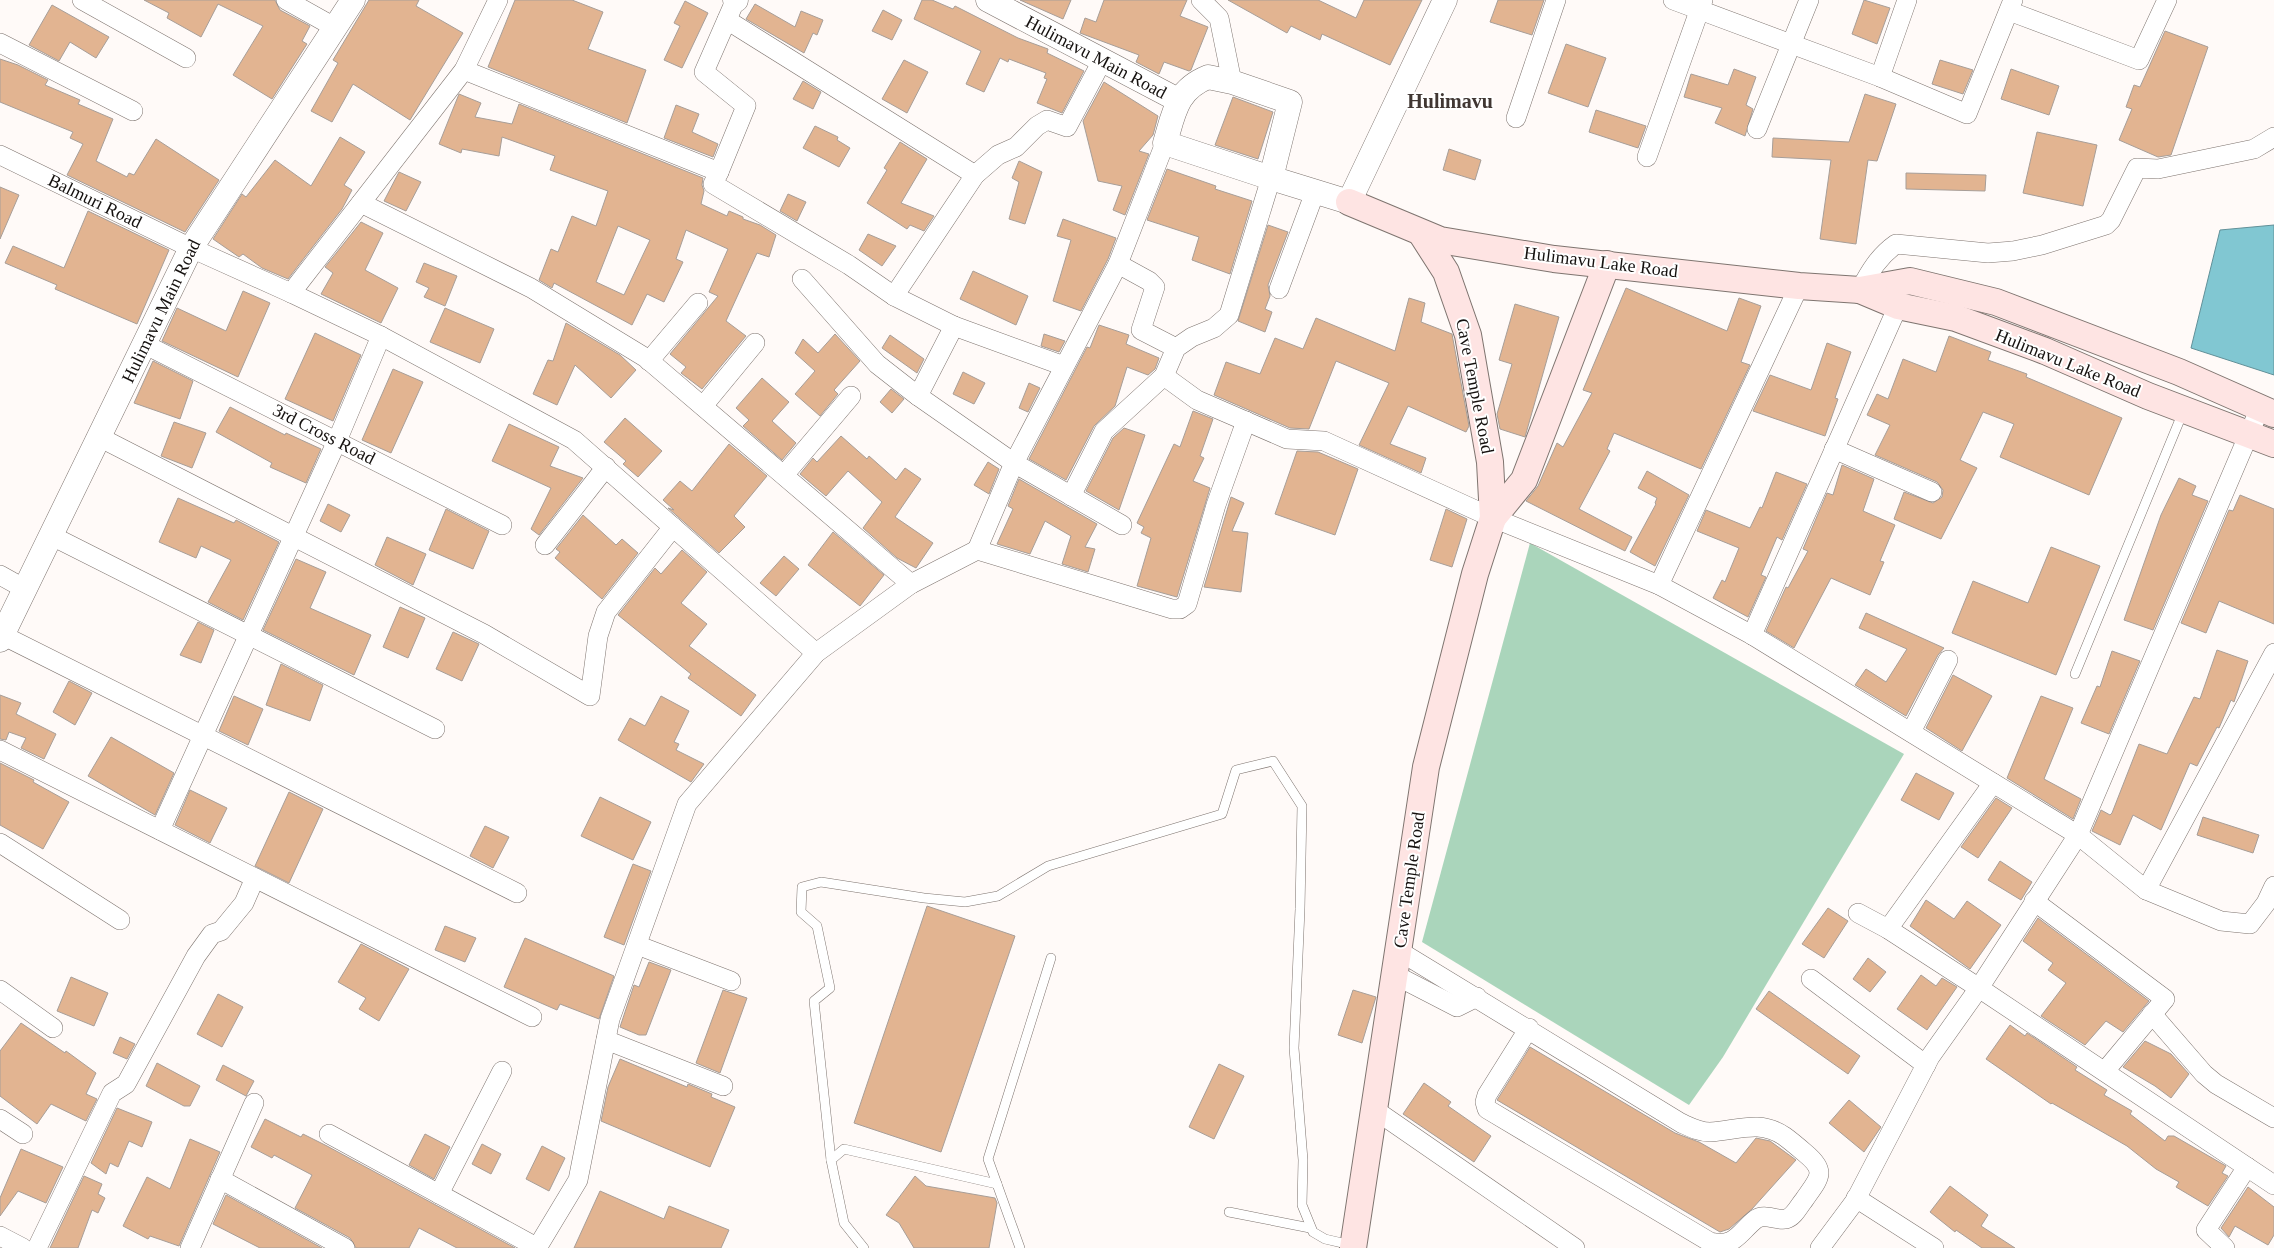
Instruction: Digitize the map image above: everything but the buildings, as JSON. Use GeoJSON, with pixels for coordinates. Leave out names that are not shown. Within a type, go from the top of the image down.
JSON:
{"type":"FeatureCollection","features":[{"type":"Feature","properties":{"kind":"main road","name":"Hulimavu Lake Road"},"geometry":{"type":"LineString","coordinates":[[1349,202],[1421,233],[1449,242],[1554,259],[1799,286],[1860,290],[1910,281],[1996,302],[2179,372],[2267,411]]}},
{"type":"Feature","properties":{"kind":"main road","name":"Cave Temple Road"},"geometry":{"type":"LineString","coordinates":[[1356,1247],[1426,767],[1475,574],[1493,518],[1490,462],[1468,335],[1446,272],[1421,233]]}},
{"type":"Feature","properties":{"kind":"main road","name":"Cave Temple Road"},"geometry":{"type":"LineString","coordinates":[[1493,518],[1524,480],[1607,264]]}},
{"type":"Feature","properties":{"kind":"main road","name":"Hulimavu Lake Road"},"geometry":{"type":"LineString","coordinates":[[1860,290],[1898,306],[1956,318],[2044,351],[2184,410],[2274,444]]}},
{"type":"Feature","properties":{"kind":"street"},"geometry":{"type":"LineString","coordinates":[[82,0],[186,58]]}},
{"type":"Feature","properties":{"kind":"street"},"geometry":{"type":"LineString","coordinates":[[286,0],[336,28]]}},
{"type":"Feature","properties":{"kind":"street","name":"Hulimavu Main Road"},"geometry":{"type":"LineString","coordinates":[[1,638],[190,248],[353,0]]}},
{"type":"Feature","properties":{"kind":"street"},"geometry":{"type":"LineString","coordinates":[[291,293],[464,70],[498,0]]}},
{"type":"Feature","properties":{"kind":"street","name":"Hulimavu Main Road"},"geometry":{"type":"LineString","coordinates":[[988,0],[1178,100]]}},
{"type":"Feature","properties":{"kind":"street"},"geometry":{"type":"LineString","coordinates":[[1201,0],[1219,18],[1232,82]]}},
{"type":"Feature","properties":{"kind":"street"},"geometry":{"type":"LineString","coordinates":[[329,1134],[538,1248],[578,1180],[610,1019],[687,804],[816,654],[911,584],[977,550],[1014,464],[1118,264],[1165,143],[1213,161],[1349,202],[1445,0]]}},
{"type":"Feature","properties":{"kind":"street"},"geometry":{"type":"LineString","coordinates":[[1516,118],[1556,0]]}},
{"type":"Feature","properties":{"kind":"street"},"geometry":{"type":"LineString","coordinates":[[1673,0],[1702,5],[1791,44],[1880,77],[1967,114],[2011,6],[2139,60],[2167,0]]}},
{"type":"Feature","properties":{"kind":"street"},"geometry":{"type":"LineString","coordinates":[[1757,129],[1809,0]]}},
{"type":"Feature","properties":{"kind":"street"},"geometry":{"type":"LineString","coordinates":[[1880,77],[1907,0]]}},
{"type":"Feature","properties":{"kind":"street"},"geometry":{"type":"LineString","coordinates":[[975,175],[733,5],[704,72],[746,106],[713,184],[849,265],[894,296],[954,326],[1064,366]]}},
{"type":"Feature","properties":{"kind":"street"},"geometry":{"type":"LineString","coordinates":[[1647,157],[1702,5]]}},
{"type":"Feature","properties":{"kind":"street"},"geometry":{"type":"LineString","coordinates":[[0,43],[133,111]]}},
{"type":"Feature","properties":{"kind":"street"},"geometry":{"type":"LineString","coordinates":[[894,296],[975,175],[998,155],[1016,147],[1037,126],[1047,120],[1067,127],[1103,59]]}},
{"type":"Feature","properties":{"kind":"street"},"geometry":{"type":"LineString","coordinates":[[464,70],[719,172]]}},
{"type":"Feature","properties":{"kind":"street","name":"Hulimavu Main Road"},"geometry":{"type":"LineString","coordinates":[[1165,143],[1178,100],[1193,82],[1208,76],[1232,82],[1290,102],[1270,178]]}},
{"type":"Feature","properties":{"kind":"street"},"geometry":{"type":"LineString","coordinates":[[1860,290],[1870,271],[1884,253],[1896,244],[1988,253],[2042,245],[2106,226],[2111,220],[2137,168],[2158,169],[2254,149],[2274,137]]}},
{"type":"Feature","properties":{"kind":"street","name":"Balmuri Road"},"geometry":{"type":"LineString","coordinates":[[0,155],[190,248],[381,336],[574,440],[816,654]]}},
{"type":"Feature","properties":{"kind":"street"},"geometry":{"type":"LineString","coordinates":[[1071,496],[1104,431],[1164,376],[1176,348],[1192,337],[1214,328],[1229,315],[1270,178]]}},
{"type":"Feature","properties":{"kind":"street"},"geometry":{"type":"LineString","coordinates":[[1279,289],[1315,192]]}},
{"type":"Feature","properties":{"kind":"street"},"geometry":{"type":"LineString","coordinates":[[360,204],[531,288],[649,361],[911,584]]}},
{"type":"Feature","properties":{"kind":"street"},"geometry":{"type":"LineString","coordinates":[[1118,264],[1149,281],[1155,287],[1141,330],[1176,348]]}},
{"type":"Feature","properties":{"kind":"street"},"geometry":{"type":"LineString","coordinates":[[802,280],[878,364],[918,396],[1014,464],[1122,525]]}},
{"type":"Feature","properties":{"kind":"street"},"geometry":{"type":"LineString","coordinates":[[1659,585],[1799,286]]}},
{"type":"Feature","properties":{"kind":"street"},"geometry":{"type":"LineString","coordinates":[[649,361],[698,303]]}},
{"type":"Feature","properties":{"kind":"street"},"geometry":{"type":"LineString","coordinates":[[1752,635],[1898,306]]}},
{"type":"Feature","properties":{"kind":"street"},"geometry":{"type":"LineString","coordinates":[[918,396],[954,326]]}},
{"type":"Feature","properties":{"kind":"street"},"geometry":{"type":"LineString","coordinates":[[160,830],[337,441],[381,336]]}},
{"type":"Feature","properties":{"kind":"street"},"geometry":{"type":"LineString","coordinates":[[703,406],[755,342]]}},
{"type":"Feature","properties":{"kind":"street","name":"3rd Cross Road"},"geometry":{"type":"LineString","coordinates":[[144,344],[502,525]]}},
{"type":"Feature","properties":{"kind":"street"},"geometry":{"type":"LineString","coordinates":[[1164,376],[1197,400],[1287,439],[1324,441],[1493,518],[1659,585],[1752,635],[2078,835],[2146,890],[2221,921],[2250,924],[2271,899]]}},
{"type":"Feature","properties":{"kind":"street"},"geometry":{"type":"LineString","coordinates":[[784,475],[851,396]]}},
{"type":"Feature","properties":{"kind":"street"},"geometry":{"type":"LineString","coordinates":[[1820,1248],[1856,1198],[1926,1064],[1979,988],[2078,835],[2248,433],[2267,411]]}},
{"type":"Feature","properties":{"kind":"street"},"geometry":{"type":"LineString","coordinates":[[977,550],[1172,609],[1180,609],[1187,604],[1216,505],[1246,421]]}},
{"type":"Feature","properties":{"kind":"street"},"geometry":{"type":"LineString","coordinates":[[99,437],[293,538],[484,634],[590,696],[601,624],[606,612],[673,527]]}},
{"type":"Feature","properties":{"kind":"street"},"geometry":{"type":"LineString","coordinates":[[1834,449],[1932,492]]}},
{"type":"Feature","properties":{"kind":"street"},"geometry":{"type":"LineString","coordinates":[[545,544],[606,468]]}},
{"type":"Feature","properties":{"kind":"street"},"geometry":{"type":"LineString","coordinates":[[52,536],[435,729]]}},
{"type":"Feature","properties":{"kind":"street"},"geometry":{"type":"LineString","coordinates":[[0,575],[26,588]]}},
{"type":"Feature","properties":{"kind":"street"},"geometry":{"type":"LineString","coordinates":[[1,638],[203,735],[517,893]]}},
{"type":"Feature","properties":{"kind":"street"},"geometry":{"type":"LineString","coordinates":[[2146,890],[2274,653]]}},
{"type":"Feature","properties":{"kind":"street"},"geometry":{"type":"LineString","coordinates":[[1911,732],[1948,660]]}},
{"type":"Feature","properties":{"kind":"street"},"geometry":{"type":"LineString","coordinates":[[0,750],[532,1017]]}},
{"type":"Feature","properties":{"kind":"street"},"geometry":{"type":"LineString","coordinates":[[1888,929],[1993,783]]}},
{"type":"Feature","properties":{"kind":"street"},"geometry":{"type":"LineString","coordinates":[[0,843],[120,920]]}},
{"type":"Feature","properties":{"kind":"street"},"geometry":{"type":"LineString","coordinates":[[37,1248],[112,1093],[126,1084],[196,956],[212,934],[221,931],[244,903],[255,878]]}},
{"type":"Feature","properties":{"kind":"street"},"geometry":{"type":"LineString","coordinates":[[2034,901],[2165,999],[2104,1071]]}},
{"type":"Feature","properties":{"kind":"street"},"geometry":{"type":"LineString","coordinates":[[1858,913],[1888,929],[1979,988],[2274,1185]]}},
{"type":"Feature","properties":{"kind":"street"},"geometry":{"type":"LineString","coordinates":[[637,945],[732,981]]}},
{"type":"Feature","properties":{"kind":"street"},"geometry":{"type":"LineString","coordinates":[[1397,963],[1457,1007],[1477,997],[1529,1028],[1681,1123],[1696,1130],[1709,1132],[1756,1126],[1783,1135],[1818,1164],[1820,1171],[1817,1181],[1793,1214],[1787,1219],[1757,1218],[1733,1243],[1725,1246],[1710,1242],[1487,1109],[1485,1102],[1487,1095],[1529,1028]]}},
{"type":"Feature","properties":{"kind":"street"},"geometry":{"type":"LineString","coordinates":[[1811,978],[1926,1064]]}},
{"type":"Feature","properties":{"kind":"street"},"geometry":{"type":"LineString","coordinates":[[0,990],[53,1028]]}},
{"type":"Feature","properties":{"kind":"street"},"geometry":{"type":"LineString","coordinates":[[2152,1014],[2204,1074],[2216,1084],[2274,1118]]}},
{"type":"Feature","properties":{"kind":"street"},"geometry":{"type":"LineString","coordinates":[[606,1040],[723,1086]]}},
{"type":"Feature","properties":{"kind":"street"},"geometry":{"type":"LineString","coordinates":[[439,1194],[502,1071]]}},
{"type":"Feature","properties":{"kind":"street"},"geometry":{"type":"LineString","coordinates":[[190,1248],[254,1103]]}},
{"type":"Feature","properties":{"kind":"street"},"geometry":{"type":"LineString","coordinates":[[1375,1110],[1575,1248]]}},
{"type":"Feature","properties":{"kind":"street"},"geometry":{"type":"LineString","coordinates":[[0,1119],[23,1134]]}},
{"type":"Feature","properties":{"kind":"street"},"geometry":{"type":"LineString","coordinates":[[2225,1248],[2206,1230],[2247,1167]]}},
{"type":"Feature","properties":{"kind":"street"},"geometry":{"type":"LineString","coordinates":[[220,1179],[345,1248]]}},
{"type":"Feature","properties":{"kind":"street"},"geometry":{"type":"LineString","coordinates":[[1856,1198],[1934,1248]]}},
{"type":"Feature","properties":{"kind":"street"},"geometry":{"type":"LineString","coordinates":[[0,1236],[23,1248]]}},
{"type":"Feature","properties":{"kind":"lane"},"geometry":{"type":"LineString","coordinates":[[2075,674],[2184,410]]}},
{"type":"Feature","properties":{"kind":"lane"},"geometry":{"type":"LineString","coordinates":[[862,1247],[844,1224],[831,1160],[814,1001],[830,988],[818,926],[801,912],[802,887],[821,882],[924,898],[965,902],[998,896],[1048,866],[1222,814],[1236,770],[1273,761],[1302,806],[1294,1048],[1303,1160],[1302,1204],[1313,1232],[1325,1239],[1356,1247]]}},
{"type":"Feature","properties":{"kind":"lane"},"geometry":{"type":"LineString","coordinates":[[1020,1248],[988,1159],[1051,958]]}},
{"type":"Feature","properties":{"kind":"lane"},"geometry":{"type":"LineString","coordinates":[[831,1160],[844,1149],[997,1184]]}},
{"type":"Feature","properties":{"kind":"lane"},"geometry":{"type":"LineString","coordinates":[[1229,1212],[1310,1228]]}},
{"type":"Feature","properties":{"kind":"green space"},"geometry":{"type":"Polygon","coordinates":[[[1530,543],[1904,754],[1723,1057],[1689,1105],[1422,942],[1530,543]]]}},
{"type":"Feature","properties":{"kind":"water"},"geometry":{"type":"Polygon","coordinates":[[[2274,225],[2274,375],[2191,348],[2220,230],[2274,225]]]}},
{"type":"Feature","properties":{"kind":"district","name":"Hulimavu"},"geometry":{"type":"Point","coordinates":[1450,101]}}]}
